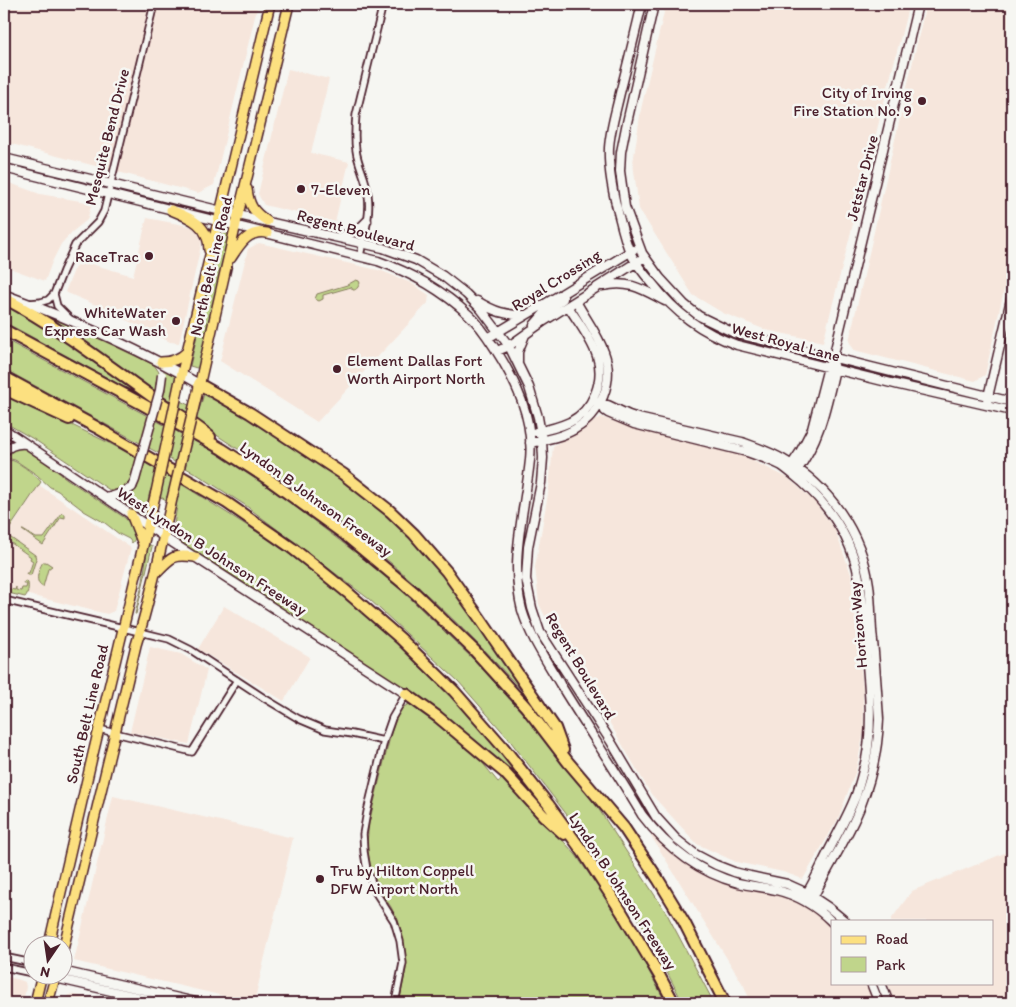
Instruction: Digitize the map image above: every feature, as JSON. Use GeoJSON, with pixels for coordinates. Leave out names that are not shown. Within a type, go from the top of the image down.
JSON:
{"type":"FeatureCollection","features":[{"type":"Feature","properties":{"kind":"highway"},"geometry":{"type":"LineString","coordinates":[[4,298],[29,312],[111,366],[165,406],[200,428],[222,449]]}},
{"type":"Feature","properties":{"kind":"highway","name":"Lyndon B Johnson Freeway"},"geometry":{"type":"LineString","coordinates":[[4,330],[222,449],[268,479],[344,534],[415,593],[475,651],[526,707],[568,762],[624,828],[684,922],[725,1003]]}},
{"type":"Feature","properties":{"kind":"highway","name":"Lyndon B Johnson Freeway"},"geometry":{"type":"LineString","coordinates":[[4,377],[96,427],[228,503],[299,553],[401,639],[454,691],[527,777],[583,852],[621,911],[674,1003]]}},
{"type":"Feature","properties":{"kind":"highway"},"geometry":{"type":"LineString","coordinates":[[4,389],[65,418],[96,427]]}},
{"type":"Feature","properties":{"kind":"highway"},"geometry":{"type":"LineString","coordinates":[[198,389],[258,418],[343,474],[390,511],[414,534],[464,594],[555,728],[568,762]]}},
{"type":"Feature","properties":{"kind":"highway"},"geometry":{"type":"LineString","coordinates":[[406,694],[438,717],[505,773],[543,815],[583,852]]}},
{"type":"Feature","properties":{"kind":"main road","name":"North Belt Line Road"},"geometry":{"type":"LineString","coordinates":[[156,492],[179,385],[270,4]]}},
{"type":"Feature","properties":{"kind":"main road","name":"North Belt Line Road"},"geometry":{"type":"LineString","coordinates":[[164,536],[289,4]]}},
{"type":"Feature","properties":{"kind":"main road"},"geometry":{"type":"LineString","coordinates":[[246,182],[248,201],[260,216],[267,221]]}},
{"type":"Feature","properties":{"kind":"main road"},"geometry":{"type":"LineString","coordinates":[[172,210],[194,220],[202,226],[209,242],[209,258]]}},
{"type":"Feature","properties":{"kind":"main road"},"geometry":{"type":"LineString","coordinates":[[228,263],[243,241],[252,236],[267,233]]}},
{"type":"Feature","properties":{"kind":"main road"},"geometry":{"type":"LineString","coordinates":[[161,362],[170,362],[182,357],[187,352]]}},
{"type":"Feature","properties":{"kind":"main road","name":"South Belt Line Road"},"geometry":{"type":"LineString","coordinates":[[51,934],[98,730],[156,492]]}},
{"type":"Feature","properties":{"kind":"main road"},"geometry":{"type":"LineString","coordinates":[[131,514],[144,544]]}},
{"type":"Feature","properties":{"kind":"main road","name":"South Belt Line Road"},"geometry":{"type":"LineString","coordinates":[[67,934],[164,536]]}},
{"type":"Feature","properties":{"kind":"main road"},"geometry":{"type":"LineString","coordinates":[[155,574],[173,557],[180,555],[195,557]]}},
{"type":"Feature","properties":{"kind":"main road"},"geometry":{"type":"LineString","coordinates":[[35,1003],[39,984]]}},
{"type":"Feature","properties":{"kind":"main road"},"geometry":{"type":"LineString","coordinates":[[48,1003],[54,984]]}},
{"type":"Feature","properties":{"kind":"street","name":"Mesquite Bend Drive"},"geometry":{"type":"LineString","coordinates":[[54,294],[75,245],[98,222],[104,212],[154,4]]}},
{"type":"Feature","properties":{"kind":"street"},"geometry":{"type":"LineString","coordinates":[[360,256],[369,209],[366,183],[356,151],[354,130],[382,4]]}},
{"type":"Feature","properties":{"kind":"street","name":"West Royal Lane"},"geometry":{"type":"LineString","coordinates":[[642,4],[613,124],[609,148],[610,176],[623,233],[630,251],[636,263],[668,303],[696,325],[714,336],[739,345],[1012,411]]}},
{"type":"Feature","properties":{"kind":"street","name":"West Royal Lane"},"geometry":{"type":"LineString","coordinates":[[654,4],[626,127],[621,152],[620,171],[625,207],[638,246],[644,258],[660,278],[684,304],[699,316],[734,333],[1012,402]]}},
{"type":"Feature","properties":{"kind":"street","name":"Jetstar Drive"},"geometry":{"type":"LineString","coordinates":[[793,470],[812,429],[831,368],[918,4]]}},
{"type":"Feature","properties":{"kind":"street"},"geometry":{"type":"LineString","coordinates":[[613,124],[626,127]]}},
{"type":"Feature","properties":{"kind":"street","name":"Regent Boulevard"},"geometry":{"type":"LineString","coordinates":[[4,158],[383,248],[416,260],[443,276],[466,294],[481,309],[509,346],[534,400],[541,432],[543,458],[541,483],[528,547],[526,580],[540,632],[610,740],[656,817],[669,833],[695,854],[716,865],[742,874],[787,884],[808,898],[828,907],[843,920]]}},
{"type":"Feature","properties":{"kind":"street","name":"Regent Boulevard"},"geometry":{"type":"LineString","coordinates":[[4,168],[378,261],[401,269],[430,285],[470,316],[488,338],[517,387],[528,421],[530,460],[518,545],[516,580],[523,612],[536,645],[642,815],[662,839],[686,859],[710,873],[736,882],[808,898],[831,921]]}},
{"type":"Feature","properties":{"kind":"street"},"geometry":{"type":"LineString","coordinates":[[339,238],[358,230],[368,221]]}},
{"type":"Feature","properties":{"kind":"street"},"geometry":{"type":"LineString","coordinates":[[617,259],[624,244],[623,233]]}},
{"type":"Feature","properties":{"kind":"street","name":"Royal Crossing"},"geometry":{"type":"LineString","coordinates":[[488,338],[638,246]]}},
{"type":"Feature","properties":{"kind":"street","name":"Royal Crossing"},"geometry":{"type":"LineString","coordinates":[[496,351],[509,346],[644,258]]}},
{"type":"Feature","properties":{"kind":"street"},"geometry":{"type":"LineString","coordinates":[[596,288],[610,284],[624,284],[642,289],[668,303]]}},
{"type":"Feature","properties":{"kind":"street"},"geometry":{"type":"LineString","coordinates":[[518,364],[518,352],[528,332],[547,310],[563,299],[563,293]]}},
{"type":"Feature","properties":{"kind":"street"},"geometry":{"type":"LineString","coordinates":[[4,294],[72,320],[124,343],[182,374],[198,389]]}},
{"type":"Feature","properties":{"kind":"street"},"geometry":{"type":"LineString","coordinates":[[27,303],[48,300],[54,294]]}},
{"type":"Feature","properties":{"kind":"street"},"geometry":{"type":"LineString","coordinates":[[54,294],[56,306],[72,320]]}},
{"type":"Feature","properties":{"kind":"street"},"geometry":{"type":"LineString","coordinates":[[466,294],[499,312],[508,315],[527,315]]}},
{"type":"Feature","properties":{"kind":"street"},"geometry":{"type":"LineString","coordinates":[[986,404],[1012,296]]}},
{"type":"Feature","properties":{"kind":"street"},"geometry":{"type":"LineString","coordinates":[[530,443],[575,429],[592,415],[605,392],[608,380],[605,353],[576,301]]}},
{"type":"Feature","properties":{"kind":"street"},"geometry":{"type":"LineString","coordinates":[[568,306],[591,343],[597,357],[599,369],[598,403]]}},
{"type":"Feature","properties":{"kind":"street"},"geometry":{"type":"LineString","coordinates":[[591,343],[600,342]]}},
{"type":"Feature","properties":{"kind":"street"},"geometry":{"type":"LineString","coordinates":[[107,498],[125,492],[132,487],[135,480],[160,390],[161,362]]}},
{"type":"Feature","properties":{"kind":"street"},"geometry":{"type":"LineString","coordinates":[[530,434],[571,422],[598,403]]}},
{"type":"Feature","properties":{"kind":"street","name":"Horizon Way"},"geometry":{"type":"LineString","coordinates":[[598,403],[608,405],[638,418],[707,438],[742,442],[761,453],[783,459],[826,506],[847,541],[854,557],[860,578],[870,730],[860,780],[850,808],[808,898]]}},
{"type":"Feature","properties":{"kind":"street","name":"West Lyndon B Johnson Freeway"},"geometry":{"type":"LineString","coordinates":[[4,429],[195,557],[406,694]]}},
{"type":"Feature","properties":{"kind":"street"},"geometry":{"type":"LineString","coordinates":[[4,452],[11,446],[27,444]]}},
{"type":"Feature","properties":{"kind":"street","name":"Horizon Way"},"geometry":{"type":"LineString","coordinates":[[793,470],[815,482],[831,499],[849,526],[867,572],[879,719],[877,743],[869,782],[854,820],[808,898]]}},
{"type":"Feature","properties":{"kind":"street"},"geometry":{"type":"LineString","coordinates":[[4,600],[168,639],[191,650],[300,719],[325,730],[384,741]]}},
{"type":"Feature","properties":{"kind":"street"},"geometry":{"type":"LineString","coordinates":[[864,626],[872,625]]}},
{"type":"Feature","properties":{"kind":"street"},"geometry":{"type":"LineString","coordinates":[[98,730],[192,752],[237,680]]}},
{"type":"Feature","properties":{"kind":"street"},"geometry":{"type":"LineString","coordinates":[[395,1003],[403,963],[400,941],[394,921],[376,893],[367,870],[363,844],[367,812],[384,741],[392,718],[406,694]]}},
{"type":"Feature","properties":{"kind":"street"},"geometry":{"type":"LineString","coordinates":[[860,780],[869,782]]}},
{"type":"Feature","properties":{"kind":"street"},"geometry":{"type":"LineString","coordinates":[[4,957],[22,962]]}},
{"type":"Feature","properties":{"kind":"street"},"geometry":{"type":"LineString","coordinates":[[4,967],[22,971]]}},
{"type":"Feature","properties":{"kind":"street"},"geometry":{"type":"LineString","coordinates":[[72,972],[200,1003]]}},
{"type":"Feature","properties":{"kind":"street"},"geometry":{"type":"LineString","coordinates":[[72,980],[163,1003]]}},
{"type":"Feature","properties":{"kind":"street"},"geometry":{"type":"LineString","coordinates":[[871,984],[879,1003]]}},
{"type":"Feature","properties":{"kind":"street"},"geometry":{"type":"LineString","coordinates":[[881,984],[889,1003]]}},
{"type":"Feature","properties":{"kind":"shaded area"},"geometry":{"type":"Polygon","coordinates":[[[4,4],[258,4],[214,185],[198,193],[4,142],[4,4]]]}},
{"type":"Feature","properties":{"kind":"shaded area"},"geometry":{"type":"Polygon","coordinates":[[[666,4],[909,4],[823,342],[766,330],[723,313],[693,295],[639,209],[633,163],[641,109],[666,4]]]}},
{"type":"Feature","properties":{"kind":"shaded area"},"geometry":{"type":"Polygon","coordinates":[[[926,4],[1012,4],[1012,254],[985,375],[975,381],[854,350],[849,341],[926,4]]]}},
{"type":"Feature","properties":{"kind":"shaded area"},"geometry":{"type":"Polygon","coordinates":[[[288,69],[329,79],[311,153],[349,162],[335,222],[264,205],[258,194],[288,69]]]}},
{"type":"Feature","properties":{"kind":"shaded area"},"geometry":{"type":"Polygon","coordinates":[[[4,181],[40,194],[92,203],[87,220],[61,244],[45,281],[4,266],[4,181]]]}},
{"type":"Feature","properties":{"kind":"shaded area"},"geometry":{"type":"Polygon","coordinates":[[[147,218],[194,227],[201,235],[202,241],[179,343],[170,342],[98,306],[65,292],[74,270],[81,261],[133,276],[147,218]]]}},
{"type":"Feature","properties":{"kind":"shaded area"},"geometry":{"type":"Polygon","coordinates":[[[259,243],[382,271],[411,283],[429,295],[428,303],[317,422],[220,361],[248,249],[259,243]]]}},
{"type":"Feature","properties":{"kind":"shaded area"},"geometry":{"type":"Polygon","coordinates":[[[601,417],[636,429],[743,456],[788,478],[815,502],[835,530],[851,574],[863,689],[864,731],[856,770],[838,819],[803,879],[783,872],[736,862],[697,844],[651,794],[601,708],[551,628],[539,604],[535,567],[549,488],[553,446],[601,417]]]}},
{"type":"Feature","properties":{"kind":"shaded area"},"geometry":{"type":"Polygon","coordinates":[[[39,485],[131,548],[114,611],[107,614],[4,589],[4,518],[14,524],[39,485]]]}},
{"type":"Feature","properties":{"kind":"shaded area"},"geometry":{"type":"Polygon","coordinates":[[[224,606],[310,657],[284,701],[198,649],[224,606]]]}},
{"type":"Feature","properties":{"kind":"shaded area"},"geometry":{"type":"Polygon","coordinates":[[[150,647],[181,654],[207,670],[189,744],[130,732],[150,647]]]}},
{"type":"Feature","properties":{"kind":"shaded area"},"geometry":{"type":"Polygon","coordinates":[[[113,796],[293,838],[254,1003],[74,961],[113,796]]]}},
{"type":"Feature","properties":{"kind":"shaded area"},"geometry":{"type":"Polygon","coordinates":[[[652,827],[710,873],[783,892],[831,921],[831,984],[871,984],[879,1003],[751,1003],[744,986],[651,836],[652,827]]]}},
{"type":"Feature","properties":{"kind":"shaded area"},"geometry":{"type":"Polygon","coordinates":[[[1012,850],[1012,1003],[895,1003],[887,984],[994,984],[994,920],[891,920],[912,891],[1012,850]]]}},
{"type":"Feature","properties":{"kind":"shaded area"},"geometry":{"type":"Polygon","coordinates":[[[4,976],[20,980],[22,984],[25,984],[23,1003],[4,1003],[4,976]]]}},
{"type":"Feature","properties":{"kind":"shaded area"},"geometry":{"type":"Polygon","coordinates":[[[71,994],[112,1003],[62,1003],[71,994]]]}},
{"type":"Feature","properties":{"kind":"green space"},"geometry":{"type":"Polygon","coordinates":[[[223,233],[228,234],[228,237],[200,369],[190,366],[220,236],[223,233]]]}},
{"type":"Feature","properties":{"kind":"green space"},"geometry":{"type":"Polygon","coordinates":[[[356,280],[360,283],[356,289],[353,290],[351,287],[323,295],[323,299],[319,301],[315,299],[317,294],[347,285],[356,280]]]}},
{"type":"Feature","properties":{"kind":"green space"},"geometry":{"type":"Polygon","coordinates":[[[4,303],[36,320],[152,402],[4,322],[4,303]]]}},
{"type":"Feature","properties":{"kind":"green space"},"geometry":{"type":"Polygon","coordinates":[[[51,318],[154,365],[159,372],[164,372],[164,368],[173,372],[173,375],[177,377],[172,397],[199,410],[205,391],[320,462],[395,520],[441,570],[535,706],[439,606],[360,538],[260,464],[155,396],[48,322],[51,318]]]}},
{"type":"Feature","properties":{"kind":"green space"},"geometry":{"type":"Polygon","coordinates":[[[4,339],[211,450],[280,495],[389,578],[475,661],[527,718],[598,808],[667,914],[714,1003],[683,1003],[643,926],[577,828],[508,738],[458,681],[369,599],[245,505],[195,473],[4,369],[4,339]]]}},
{"type":"Feature","properties":{"kind":"green space"},"geometry":{"type":"Polygon","coordinates":[[[4,392],[156,468],[273,542],[336,590],[386,631],[446,691],[498,748],[542,806],[505,769],[453,723],[416,696],[172,537],[177,506],[150,491],[145,514],[142,515],[123,502],[127,498],[125,493],[114,493],[35,440],[4,422],[4,392]]]}},
{"type":"Feature","properties":{"kind":"green space"},"geometry":{"type":"Polygon","coordinates":[[[20,446],[125,518],[134,528],[132,530],[135,539],[132,543],[129,539],[50,487],[37,475],[15,460],[6,458],[15,447],[20,446]]]}},
{"type":"Feature","properties":{"kind":"green space"},"geometry":{"type":"Polygon","coordinates":[[[5,459],[21,465],[41,482],[10,528],[4,523],[5,459]]]}},
{"type":"Feature","properties":{"kind":"green space"},"geometry":{"type":"Polygon","coordinates":[[[62,513],[65,515],[65,518],[61,517],[43,545],[22,530],[36,538],[44,538],[62,513]]]}},
{"type":"Feature","properties":{"kind":"green space"},"geometry":{"type":"Polygon","coordinates":[[[4,533],[35,555],[36,559],[31,575],[26,573],[29,573],[33,561],[30,559],[31,557],[4,538],[4,533]]]}},
{"type":"Feature","properties":{"kind":"green space"},"geometry":{"type":"Polygon","coordinates":[[[148,544],[152,547],[135,614],[143,581],[148,544]]]}},
{"type":"Feature","properties":{"kind":"green space"},"geometry":{"type":"Polygon","coordinates":[[[43,562],[52,566],[48,569],[43,587],[38,583],[38,572],[43,562]]]}},
{"type":"Feature","properties":{"kind":"green space"},"geometry":{"type":"Polygon","coordinates":[[[26,581],[28,583],[28,588],[25,597],[4,592],[4,588],[15,590],[16,587],[16,590],[21,591],[22,588],[26,588],[27,584],[23,584],[26,581]]]}},
{"type":"Feature","properties":{"kind":"green space"},"geometry":{"type":"Polygon","coordinates":[[[409,704],[426,712],[447,728],[467,746],[498,782],[505,777],[576,855],[605,897],[638,951],[666,1003],[399,1003],[406,969],[404,944],[399,924],[391,907],[379,890],[372,872],[367,843],[369,823],[391,733],[398,714],[402,708],[409,704]]]}},
{"type":"Feature","properties":{"kind":"place","name":"City of Irving Fire Station No. 9"},"geometry":{"type":"Point","coordinates":[922,101]}},
{"type":"Feature","properties":{"kind":"place","name":"7-Eleven"},"geometry":{"type":"Point","coordinates":[301,189]}},
{"type":"Feature","properties":{"kind":"place","name":"RaceTrac"},"geometry":{"type":"Point","coordinates":[149,256]}},
{"type":"Feature","properties":{"kind":"place","name":"WhiteWater Express Car Wash"},"geometry":{"type":"Point","coordinates":[176,321]}},
{"type":"Feature","properties":{"kind":"place","name":"Element Dallas Fort Worth Airport North"},"geometry":{"type":"Point","coordinates":[337,369]}},
{"type":"Feature","properties":{"kind":"place","name":"Tru by Hilton Coppell DFW Airport North"},"geometry":{"type":"Point","coordinates":[320,879]}}]}
